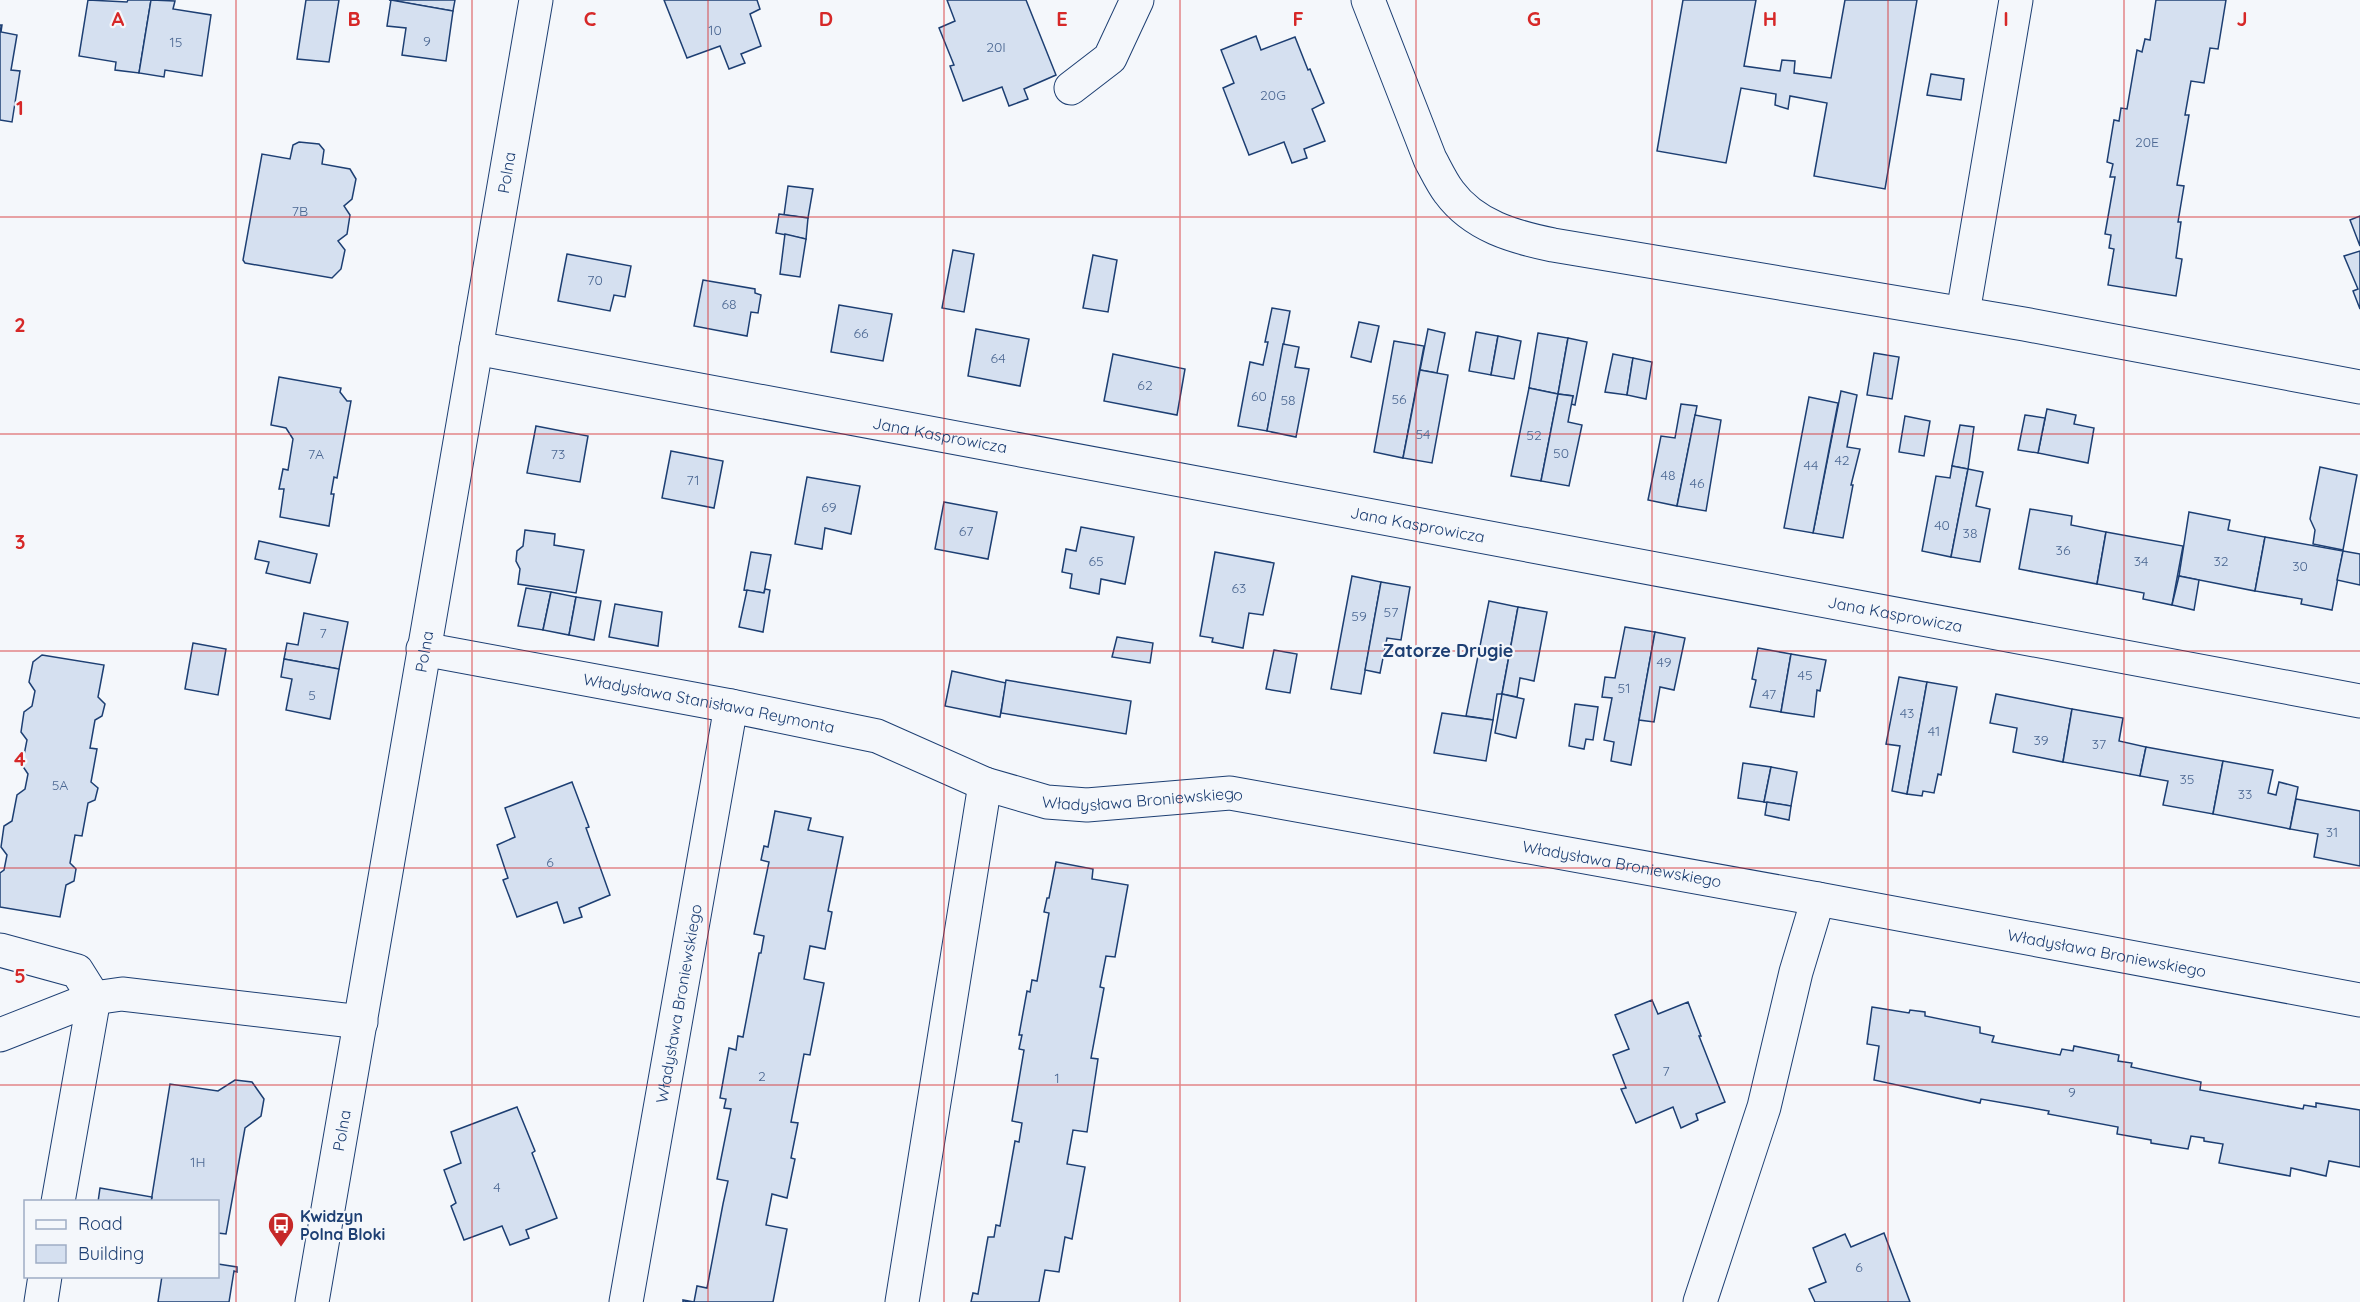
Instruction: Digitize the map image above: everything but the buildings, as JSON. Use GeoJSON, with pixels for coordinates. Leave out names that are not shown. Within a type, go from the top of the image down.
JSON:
{"type":"FeatureCollection","features":[{"type":"Feature","properties":{"kind":"street","name":"Polna"},"geometry":{"type":"LineString","coordinates":[[312,1302],[536,0]]}},
{"type":"Feature","properties":{"kind":"street"},"geometry":{"type":"LineString","coordinates":[[1071,88],[1110,58],[1137,0]]}},
{"type":"Feature","properties":{"kind":"street"},"geometry":{"type":"LineString","coordinates":[[1368,0],[1430,159],[1449,192],[1469,211],[1490,226],[1513,236],[1553,245],[1963,313],[2360,387]]}},
{"type":"Feature","properties":{"kind":"street"},"geometry":{"type":"LineString","coordinates":[[1963,313],[2016,0]]}},
{"type":"Feature","properties":{"kind":"street","name":"Jana Kasprowicza"},"geometry":{"type":"LineString","coordinates":[[476,348],[2360,701]]}},
{"type":"Feature","properties":{"kind":"street","name":"Władysława Stanisława Reymonta"},"geometry":{"type":"LineString","coordinates":[[423,649],[731,706],[877,736],[985,784]]}},
{"type":"Feature","properties":{"kind":"street","name":"Władysława Broniewskiego"},"geometry":{"type":"LineString","coordinates":[[626,1302],[731,706]]}},
{"type":"Feature","properties":{"kind":"street"},"geometry":{"type":"LineString","coordinates":[[902,1302],[985,784]]}},
{"type":"Feature","properties":{"kind":"street","name":"Władysława Broniewskiego"},"geometry":{"type":"LineString","coordinates":[[985,784],[1047,802],[1087,805],[1230,793],[2360,1000]]}},
{"type":"Feature","properties":{"kind":"street"},"geometry":{"type":"LineString","coordinates":[[1700,1302],[1764,1107],[1796,972],[1818,899]]}},
{"type":"Feature","properties":{"kind":"street"},"geometry":{"type":"LineString","coordinates":[[0,950],[77,971],[94,998],[58,1200]]}},
{"type":"Feature","properties":{"kind":"street"},"geometry":{"type":"LineString","coordinates":[[0,1035],[94,998],[122,994],[361,1022]]}},
{"type":"Feature","properties":{"kind":"street"},"geometry":{"type":"LineString","coordinates":[[41,1302],[45,1278]]}},
{"type":"Feature","properties":{"kind":"place","name":"Kwidzyn Polna Bloki"},"geometry":{"type":"Point","coordinates":[281,1248]}},
{"type":"Feature","properties":{"kind":"district","name":"Zatorze Drugie"},"geometry":{"type":"Point","coordinates":[1448,650]}}]}
